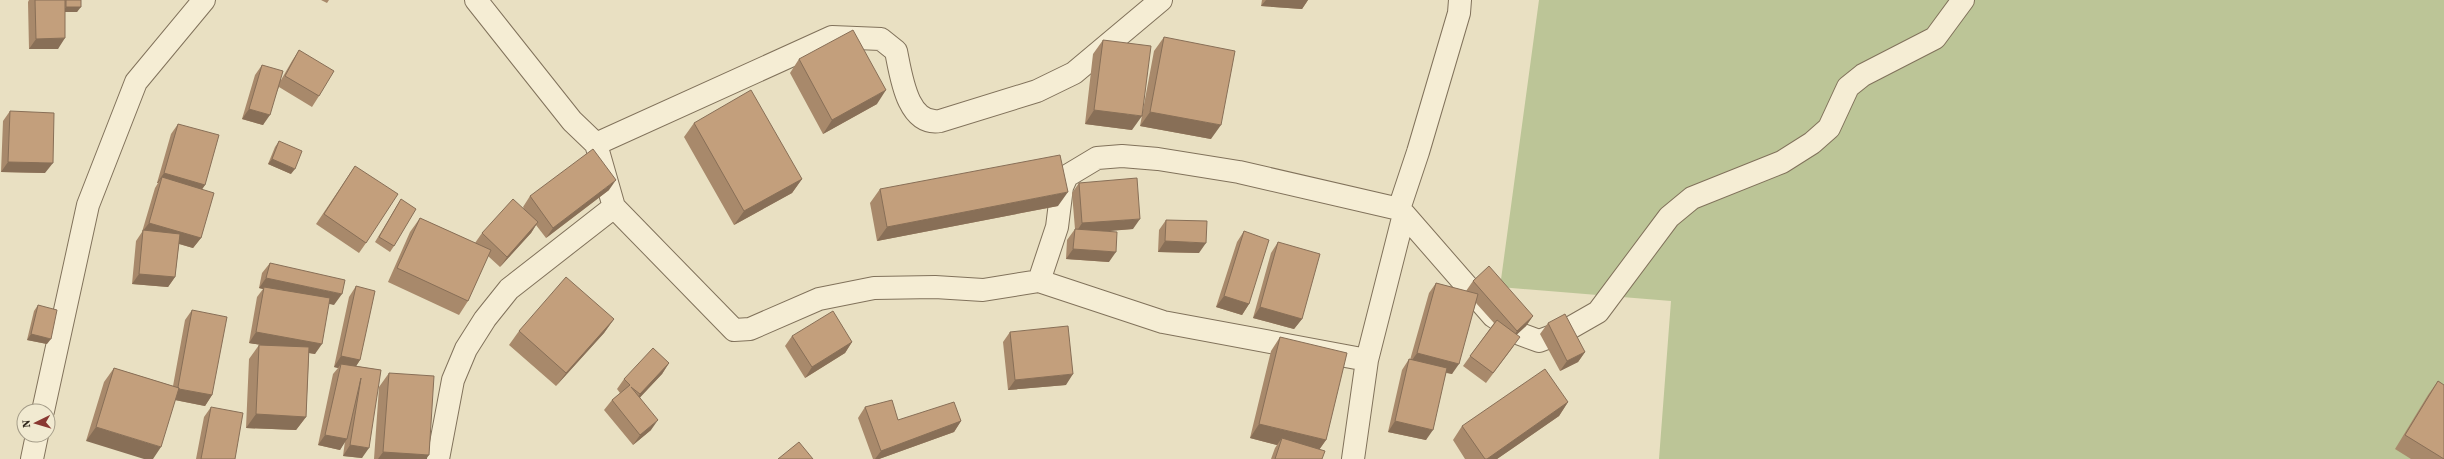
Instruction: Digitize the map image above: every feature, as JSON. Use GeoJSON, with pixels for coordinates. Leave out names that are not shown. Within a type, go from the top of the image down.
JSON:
{"type":"FeatureCollection","features":[{"type":"Feature","properties":{"kind":"street"},"geometry":{"type":"LineString","coordinates":[[45,403],[88,205],[136,82],[204,0]]}},
{"type":"Feature","properties":{"kind":"street"},"geometry":{"type":"LineString","coordinates":[[476,0],[572,121],[596,144],[614,207],[734,330],[750,329],[818,298],[874,288],[935,287],[984,290],[1039,281],[1163,322],[1367,360]]}},
{"type":"Feature","properties":{"kind":"street"},"geometry":{"type":"LineString","coordinates":[[596,144],[832,36],[881,39],[896,51],[901,76],[915,113],[930,123],[940,121],[1037,91],[1074,73],[1161,0]]}},
{"type":"Feature","properties":{"kind":"street"},"geometry":{"type":"LineString","coordinates":[[1353,459],[1367,360],[1402,212],[1452,35],[1460,0]]}},
{"type":"Feature","properties":{"kind":"street"},"geometry":{"type":"LineString","coordinates":[[1039,281],[1057,227],[1062,188],[1067,176],[1097,158],[1122,156],[1158,159],[1239,172],[1402,212],[1493,316],[1520,334],[1539,341],[1563,332],[1598,312],[1669,217],[1692,198],[1782,162],[1812,143],[1828,128],[1848,87],[1863,75],[1935,38],[1963,0]]}},
{"type":"Feature","properties":{"kind":"street"},"geometry":{"type":"LineString","coordinates":[[438,459],[453,380],[466,349],[486,319],[509,289],[614,207]]}},
{"type":"Feature","properties":{"kind":"street"},"geometry":{"type":"LineString","coordinates":[[32,459],[36,443]]}},
{"type":"Feature","properties":{"kind":"green space"},"geometry":{"type":"Polygon","coordinates":[[[1539,0],[2444,0],[2444,459],[1659,459],[1671,301],[1500,287],[1539,0]]]}},
{"type":"Feature","properties":{"kind":"building"},"geometry":{"type":"Polygon","coordinates":[[[35,0],[65,0],[65,38],[36,39],[35,0]]]}},
{"type":"Feature","properties":{"kind":"building"},"geometry":{"type":"Polygon","coordinates":[[[66,0],[81,0],[81,7],[66,7],[66,0]]]}},
{"type":"Feature","properties":{"kind":"building"},"geometry":{"type":"Polygon","coordinates":[[[853,30],[886,90],[832,120],[799,59],[853,30]]]}},
{"type":"Feature","properties":{"kind":"building"},"geometry":{"type":"Polygon","coordinates":[[[1164,37],[1235,51],[1221,125],[1150,112],[1164,37]]]}},
{"type":"Feature","properties":{"kind":"building"},"geometry":{"type":"Polygon","coordinates":[[[1103,40],[1151,46],[1142,116],[1094,110],[1103,40]]]}},
{"type":"Feature","properties":{"kind":"building"},"geometry":{"type":"Polygon","coordinates":[[[299,50],[334,71],[319,96],[285,76],[299,50]]]}},
{"type":"Feature","properties":{"kind":"building"},"geometry":{"type":"Polygon","coordinates":[[[262,65],[283,71],[270,115],[249,109],[262,65]]]}},
{"type":"Feature","properties":{"kind":"building"},"geometry":{"type":"Polygon","coordinates":[[[751,90],[802,179],[744,211],[694,123],[751,90]]]}},
{"type":"Feature","properties":{"kind":"building"},"geometry":{"type":"Polygon","coordinates":[[[10,111],[54,113],[53,163],[8,162],[10,111]]]}},
{"type":"Feature","properties":{"kind":"building"},"geometry":{"type":"Polygon","coordinates":[[[178,124],[219,135],[205,185],[164,173],[178,124]]]}},
{"type":"Feature","properties":{"kind":"building"},"geometry":{"type":"Polygon","coordinates":[[[279,141],[302,151],[295,169],[272,159],[279,141]]]}},
{"type":"Feature","properties":{"kind":"building"},"geometry":{"type":"Polygon","coordinates":[[[593,149],[616,180],[553,228],[530,196],[593,149]]]}},
{"type":"Feature","properties":{"kind":"building"},"geometry":{"type":"Polygon","coordinates":[[[1060,155],[1068,192],[887,227],[880,189],[1060,155]]]}},
{"type":"Feature","properties":{"kind":"building"},"geometry":{"type":"Polygon","coordinates":[[[355,166],[398,194],[366,243],[324,214],[355,166]]]}},
{"type":"Feature","properties":{"kind":"building"},"geometry":{"type":"Polygon","coordinates":[[[162,177],[214,193],[201,238],[149,223],[162,177]]]}},
{"type":"Feature","properties":{"kind":"building"},"geometry":{"type":"Polygon","coordinates":[[[1137,178],[1140,219],[1082,223],[1079,183],[1137,178]]]}},
{"type":"Feature","properties":{"kind":"building"},"geometry":{"type":"Polygon","coordinates":[[[401,199],[416,209],[394,246],[379,237],[401,199]]]}},
{"type":"Feature","properties":{"kind":"building"},"geometry":{"type":"Polygon","coordinates":[[[513,199],[538,222],[507,257],[482,233],[513,199]]]}},
{"type":"Feature","properties":{"kind":"building"},"geometry":{"type":"Polygon","coordinates":[[[420,218],[491,250],[468,301],[397,268],[420,218]]]}},
{"type":"Feature","properties":{"kind":"building"},"geometry":{"type":"Polygon","coordinates":[[[1166,220],[1207,221],[1206,243],[1165,241],[1166,220]]]}},
{"type":"Feature","properties":{"kind":"building"},"geometry":{"type":"Polygon","coordinates":[[[1075,229],[1117,232],[1116,252],[1073,249],[1075,229]]]}},
{"type":"Feature","properties":{"kind":"building"},"geometry":{"type":"Polygon","coordinates":[[[143,230],[180,234],[175,277],[139,274],[143,230]]]}},
{"type":"Feature","properties":{"kind":"building"},"geometry":{"type":"Polygon","coordinates":[[[1244,231],[1269,240],[1249,304],[1224,296],[1244,231]]]}},
{"type":"Feature","properties":{"kind":"building"},"geometry":{"type":"Polygon","coordinates":[[[1278,242],[1320,254],[1302,319],[1260,307],[1278,242]]]}},
{"type":"Feature","properties":{"kind":"building"},"geometry":{"type":"Polygon","coordinates":[[[270,263],[345,280],[342,294],[266,278],[270,263]]]}},
{"type":"Feature","properties":{"kind":"building"},"geometry":{"type":"Polygon","coordinates":[[[1489,266],[1533,316],[1517,331],[1473,281],[1489,266]]]}},
{"type":"Feature","properties":{"kind":"building"},"geometry":{"type":"Polygon","coordinates":[[[566,277],[614,319],[566,373],[519,331],[566,277]]]}},
{"type":"Feature","properties":{"kind":"building"},"geometry":{"type":"Polygon","coordinates":[[[1436,283],[1478,294],[1459,364],[1417,353],[1436,283]]]}},
{"type":"Feature","properties":{"kind":"building"},"geometry":{"type":"Polygon","coordinates":[[[356,286],[375,291],[360,360],[341,356],[356,286]]]}},
{"type":"Feature","properties":{"kind":"building"},"geometry":{"type":"Polygon","coordinates":[[[264,287],[330,298],[322,344],[256,332],[264,287]]]}},
{"type":"Feature","properties":{"kind":"building"},"geometry":{"type":"Polygon","coordinates":[[[38,305],[57,310],[51,339],[31,334],[38,305]]]}},
{"type":"Feature","properties":{"kind":"building"},"geometry":{"type":"Polygon","coordinates":[[[192,310],[227,317],[212,395],[179,389],[178,387],[192,310]]]}},
{"type":"Feature","properties":{"kind":"building"},"geometry":{"type":"Polygon","coordinates":[[[833,311],[852,342],[812,367],[792,336],[833,311]]]}},
{"type":"Feature","properties":{"kind":"building"},"geometry":{"type":"Polygon","coordinates":[[[1565,314],[1585,352],[1567,361],[1548,323],[1565,314]]]}},
{"type":"Feature","properties":{"kind":"building"},"geometry":{"type":"Polygon","coordinates":[[[1497,320],[1520,337],[1493,373],[1470,356],[1497,320]]]}},
{"type":"Feature","properties":{"kind":"building"},"geometry":{"type":"Polygon","coordinates":[[[1068,326],[1073,374],[1015,380],[1010,332],[1068,326]]]}},
{"type":"Feature","properties":{"kind":"building"},"geometry":{"type":"Polygon","coordinates":[[[1280,337],[1347,353],[1326,440],[1259,424],[1280,337]]]}},
{"type":"Feature","properties":{"kind":"building"},"geometry":{"type":"Polygon","coordinates":[[[259,345],[309,347],[306,417],[256,414],[259,345]]]}},
{"type":"Feature","properties":{"kind":"building"},"geometry":{"type":"Polygon","coordinates":[[[653,348],[669,363],[640,394],[631,387],[658,420],[640,435],[612,400],[630,385],[624,379],[653,348]]]}},
{"type":"Feature","properties":{"kind":"building"},"geometry":{"type":"Polygon","coordinates":[[[1409,359],[1447,368],[1433,430],[1395,421],[1409,359]]]}},
{"type":"Feature","properties":{"kind":"building"},"geometry":{"type":"Polygon","coordinates":[[[341,364],[381,370],[369,448],[350,445],[361,378],[347,439],[325,435],[341,364]]]}},
{"type":"Feature","properties":{"kind":"building"},"geometry":{"type":"Polygon","coordinates":[[[114,368],[179,388],[161,447],[96,427],[114,368]]]}},
{"type":"Feature","properties":{"kind":"building"},"geometry":{"type":"Polygon","coordinates":[[[1545,369],[1568,402],[1485,459],[1462,426],[1545,369]]]}},
{"type":"Feature","properties":{"kind":"building"},"geometry":{"type":"Polygon","coordinates":[[[389,373],[434,376],[429,455],[383,452],[389,373]]]}},
{"type":"Feature","properties":{"kind":"building"},"geometry":{"type":"Polygon","coordinates":[[[2438,381],[2444,385],[2444,459],[2405,435],[2438,381]]]}},
{"type":"Feature","properties":{"kind":"building"},"geometry":{"type":"Polygon","coordinates":[[[892,400],[898,420],[954,402],[961,421],[881,451],[865,407],[892,400]]]}},
{"type":"Feature","properties":{"kind":"building"},"geometry":{"type":"Polygon","coordinates":[[[211,407],[243,413],[235,459],[201,459],[211,407]]]}},
{"type":"Feature","properties":{"kind":"building"},"geometry":{"type":"Polygon","coordinates":[[[1282,438],[1325,451],[1322,459],[1275,459],[1282,438]]]}},
{"type":"Feature","properties":{"kind":"building"},"geometry":{"type":"Polygon","coordinates":[[[799,442],[813,459],[778,459],[799,442]]]}}]}
